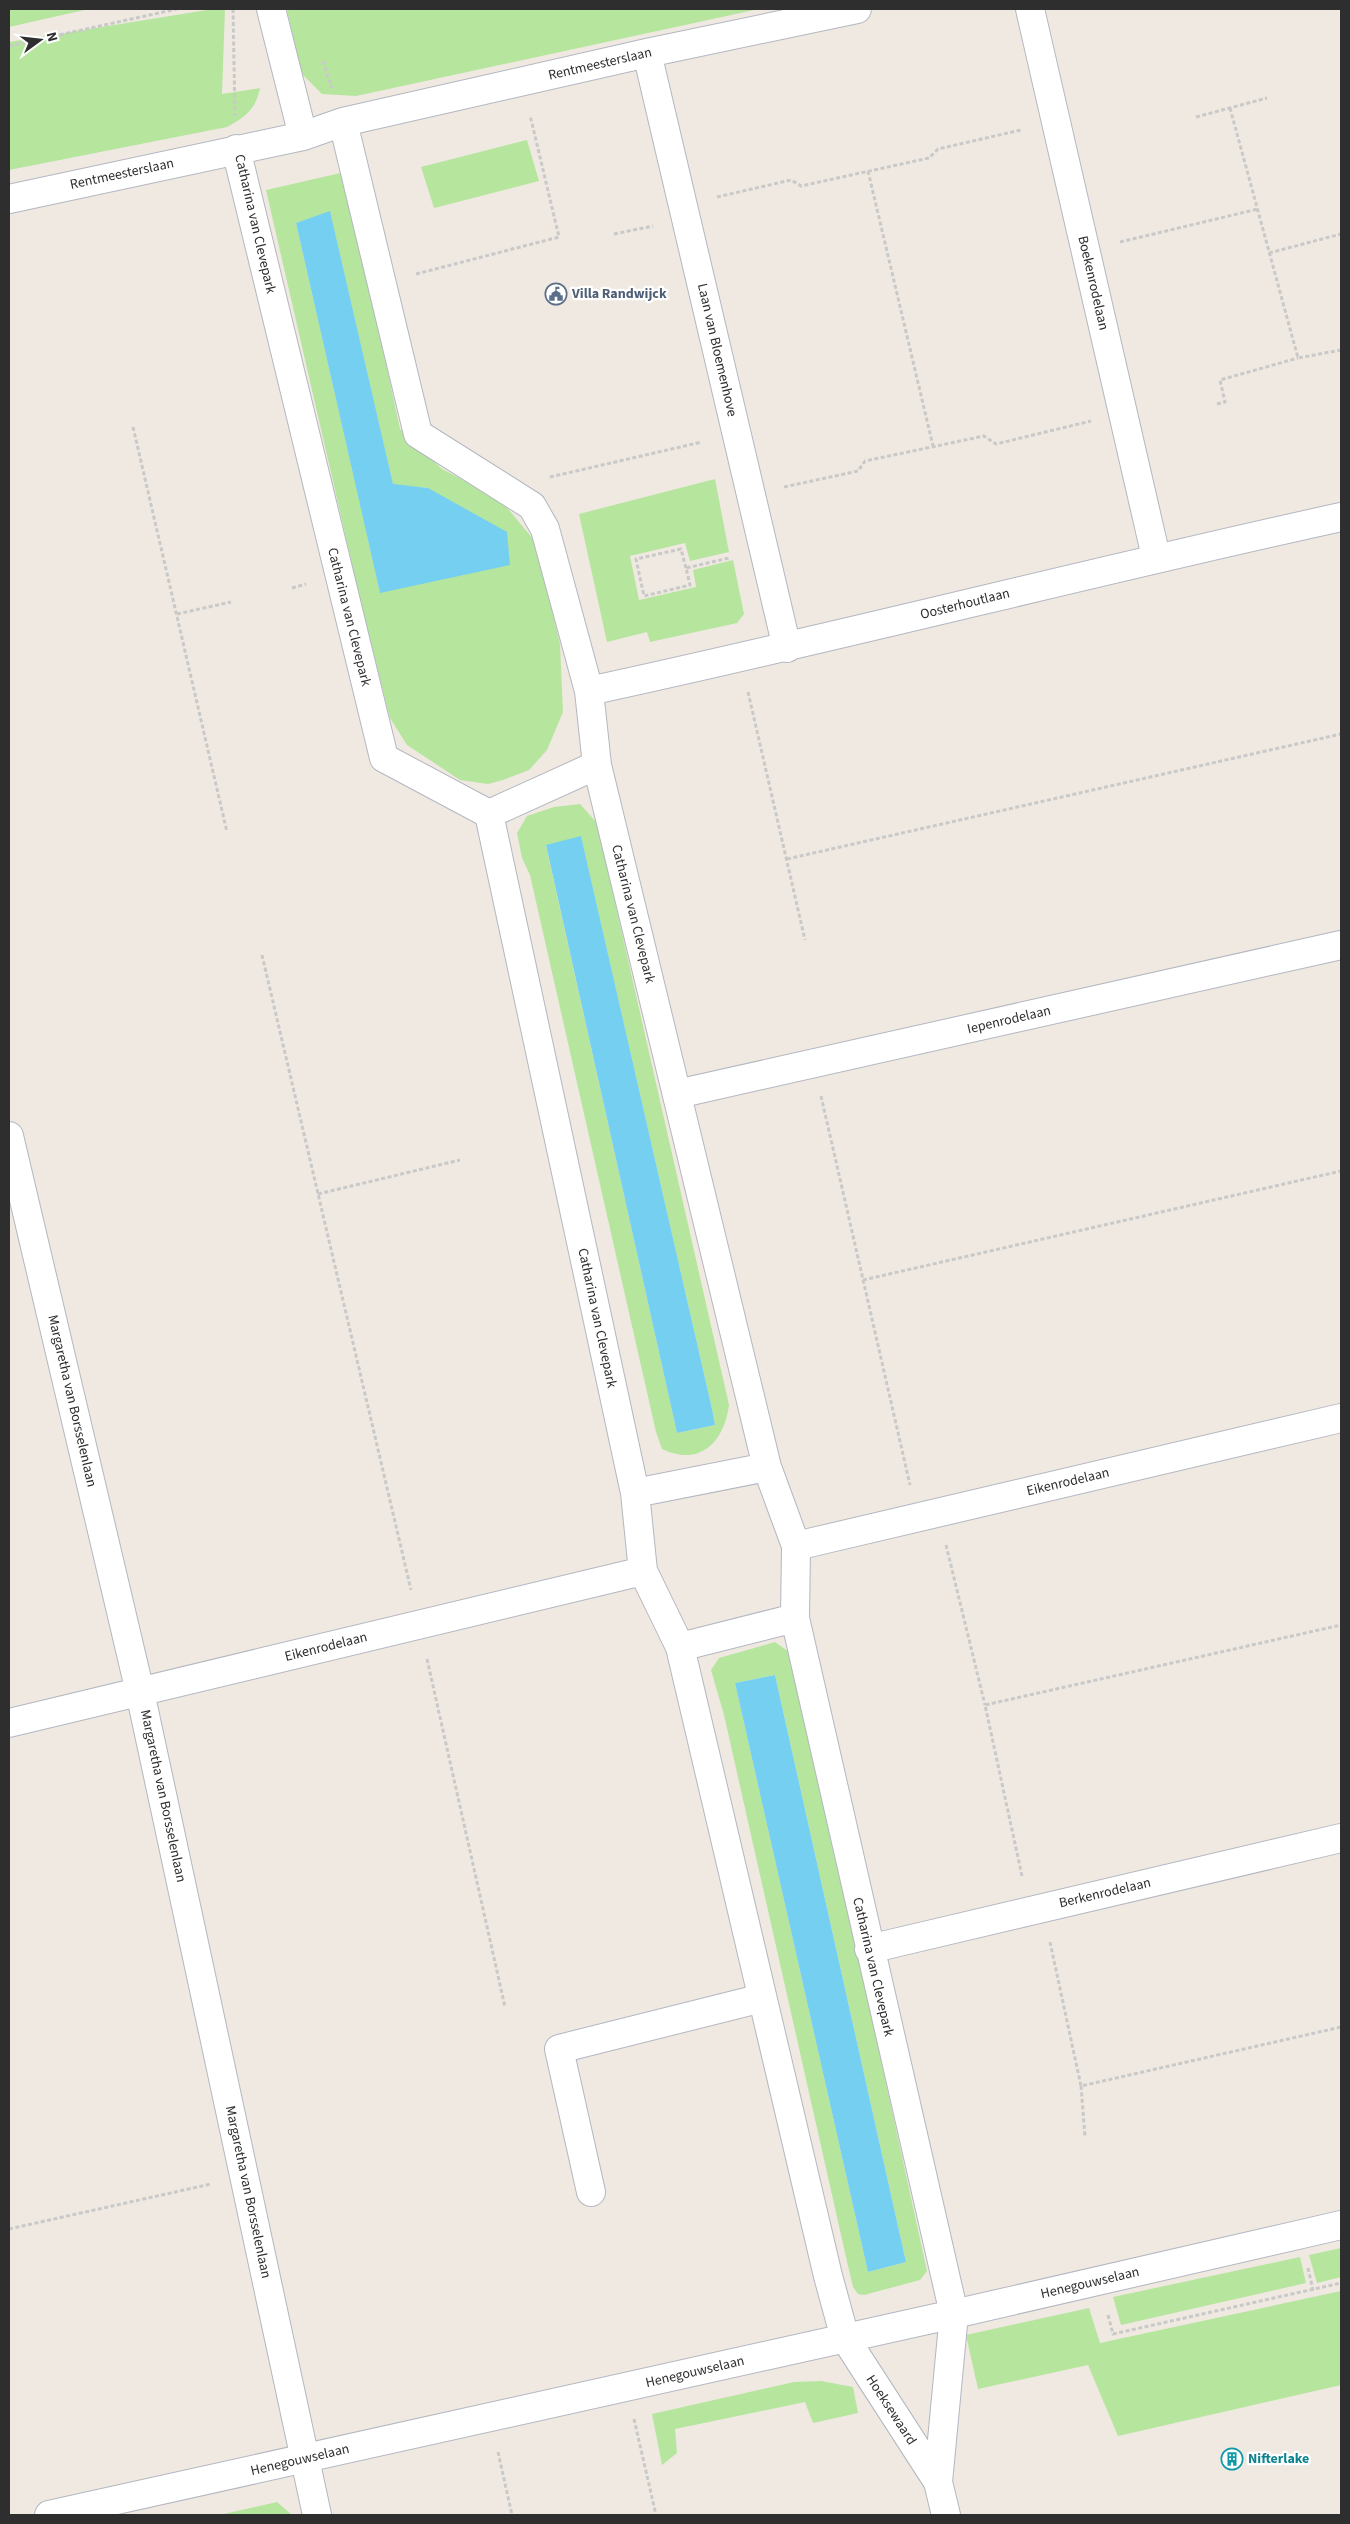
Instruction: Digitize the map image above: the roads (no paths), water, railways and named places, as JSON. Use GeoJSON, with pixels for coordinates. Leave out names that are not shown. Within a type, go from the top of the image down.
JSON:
{"type":"FeatureCollection","features":[{"type":"Feature","properties":{"kind":"street"},"geometry":{"type":"LineString","coordinates":[[271,9],[303,136]]}},
{"type":"Feature","properties":{"kind":"street","name":"Rentmeesterslaan"},"geometry":{"type":"LineString","coordinates":[[344,122],[647,53],[857,9]]}},
{"type":"Feature","properties":{"kind":"street","name":"Boekenrodelaan"},"geometry":{"type":"LineString","coordinates":[[1030,9],[1156,558]]}},
{"type":"Feature","properties":{"kind":"street","name":"Laan van Bloemenhove"},"geometry":{"type":"LineString","coordinates":[[647,53],[788,648]]}},
{"type":"Feature","properties":{"kind":"street","name":"Catharina van Clevepark"},"geometry":{"type":"LineString","coordinates":[[642,1572],[635,1493],[490,814],[384,758],[236,149],[303,136],[344,122],[418,434],[532,506],[545,529],[589,691],[597,765],[767,1467],[796,1546],[795,1618],[954,2314]]}},
{"type":"Feature","properties":{"kind":"street","name":"Rentmeesterslaan"},"geometry":{"type":"LineString","coordinates":[[9,199],[236,149]]}},
{"type":"Feature","properties":{"kind":"street","name":"Oosterhoutlaan"},"geometry":{"type":"LineString","coordinates":[[589,691],[788,648],[1156,558],[1341,517]]}},
{"type":"Feature","properties":{"kind":"street"},"geometry":{"type":"LineString","coordinates":[[490,814],[597,765]]}},
{"type":"Feature","properties":{"kind":"street","name":"Iepenrodelaan"},"geometry":{"type":"LineString","coordinates":[[677,1094],[1341,945]]}},
{"type":"Feature","properties":{"kind":"street","name":"Margaretha van Borsselenlaan"},"geometry":{"type":"LineString","coordinates":[[9,1136],[140,1692],[305,2458]]}},
{"type":"Feature","properties":{"kind":"street","name":"Eikenrodelaan"},"geometry":{"type":"LineString","coordinates":[[796,1546],[1341,1418]]}},
{"type":"Feature","properties":{"kind":"street"},"geometry":{"type":"LineString","coordinates":[[635,1493],[767,1467]]}},
{"type":"Feature","properties":{"kind":"street"},"geometry":{"type":"LineString","coordinates":[[642,1572],[680,1647],[762,1998],[845,2338]]}},
{"type":"Feature","properties":{"kind":"street","name":"Eikenrodelaan"},"geometry":{"type":"LineString","coordinates":[[9,1724],[642,1572]]}},
{"type":"Feature","properties":{"kind":"street"},"geometry":{"type":"LineString","coordinates":[[680,1647],[795,1618]]}},
{"type":"Feature","properties":{"kind":"street","name":"Berkenrodelaan"},"geometry":{"type":"LineString","coordinates":[[869,1948],[1341,1838]]}},
{"type":"Feature","properties":{"kind":"street"},"geometry":{"type":"LineString","coordinates":[[591,2192],[559,2049],[762,1998]]}},
{"type":"Feature","properties":{"kind":"street","name":"Henegouwselaan"},"geometry":{"type":"LineString","coordinates":[[49,2515],[954,2314],[1341,2225]]}},
{"type":"Feature","properties":{"kind":"street","name":"Hoeksewaard"},"geometry":{"type":"LineString","coordinates":[[946,2515],[938,2482],[954,2314]]}},
{"type":"Feature","properties":{"kind":"street","name":"Hoeksewaard"},"geometry":{"type":"LineString","coordinates":[[845,2338],[938,2482]]}},
{"type":"Feature","properties":{"kind":"street"},"geometry":{"type":"LineString","coordinates":[[305,2458],[317,2515]]}},
{"type":"Feature","properties":{"kind":"water"},"geometry":{"type":"Polygon","coordinates":[[[330,211],[393,484],[428,488],[507,532],[510,565],[380,593],[296,223],[330,211]]]}},
{"type":"Feature","properties":{"kind":"water"},"geometry":{"type":"Polygon","coordinates":[[[581,836],[715,1425],[677,1433],[546,845],[581,836]]]}},
{"type":"Feature","properties":{"kind":"water"},"geometry":{"type":"Polygon","coordinates":[[[775,1675],[906,2262],[868,2272],[735,1683],[775,1675]]]}},
{"type":"Feature","properties":{"kind":"place","name":"Villa Randwijck"},"geometry":{"type":"Point","coordinates":[556,294]}},
{"type":"Feature","properties":{"kind":"place","name":"Nifterlake"},"geometry":{"type":"Point","coordinates":[1232,2459]}}]}
